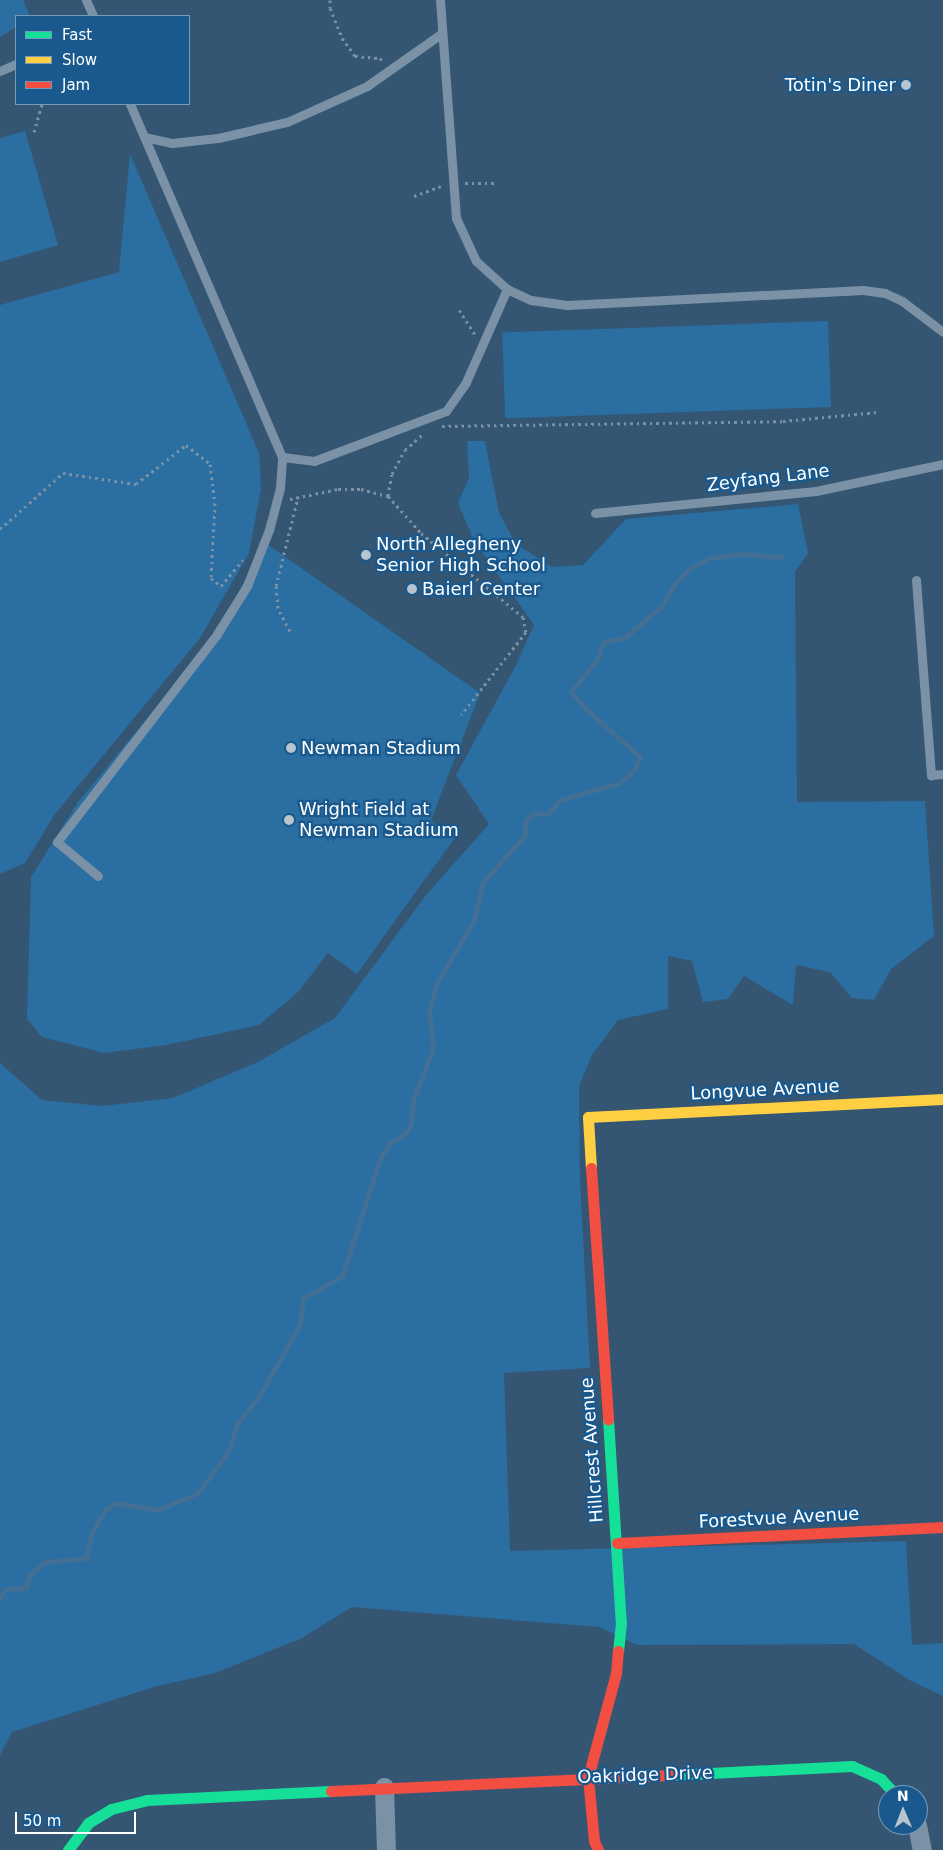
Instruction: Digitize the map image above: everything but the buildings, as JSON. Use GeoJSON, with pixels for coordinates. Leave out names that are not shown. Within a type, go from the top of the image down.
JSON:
{"type":"FeatureCollection","features":[{"type":"Feature","properties":{"kind":"street","name":"Longvue Avenue"},"geometry":{"type":"LineString","coordinates":[[588,1117],[943,1099]]}},
{"type":"Feature","properties":{"kind":"street","name":"Hillcrest Avenue"},"geometry":{"type":"LineString","coordinates":[[588,1117],[621,1623],[616,1673],[588,1777]]}},
{"type":"Feature","properties":{"kind":"street","name":"Forestvue Avenue"},"geometry":{"type":"LineString","coordinates":[[617,1543],[943,1527]]}},
{"type":"Feature","properties":{"kind":"street","name":"Oakridge Drive"},"geometry":{"type":"LineString","coordinates":[[68,1850],[88,1823],[111,1809],[147,1800],[588,1777],[852,1766],[881,1779],[887,1785]]}},
{"type":"Feature","properties":{"kind":"street"},"geometry":{"type":"LineString","coordinates":[[588,1777],[594,1841],[598,1850]]}},
{"type":"Feature","properties":{"kind":"street"},"geometry":{"type":"LineString","coordinates":[[384,1787],[386,1850]]}},
{"type":"Feature","properties":{"kind":"street"},"geometry":{"type":"LineString","coordinates":[[918,1835],[922,1850]]}},
{"type":"Feature","properties":{"kind":"lane"},"geometry":{"type":"LineString","coordinates":[[86,0],[93,15]]}},
{"type":"Feature","properties":{"kind":"lane"},"geometry":{"type":"LineString","coordinates":[[440,0],[456,218],[476,260],[507,290],[531,300],[567,305],[863,290],[885,293],[902,301],[943,332]]}},
{"type":"Feature","properties":{"kind":"lane"},"geometry":{"type":"LineString","coordinates":[[144,137],[172,143],[218,138],[288,122],[367,86],[388,73],[442,33]]}},
{"type":"Feature","properties":{"kind":"lane"},"geometry":{"type":"LineString","coordinates":[[0,71],[15,64]]}},
{"type":"Feature","properties":{"kind":"lane"},"geometry":{"type":"LineString","coordinates":[[98,876],[56,842],[218,634],[246,586],[277,501],[282,457],[130,105]]}},
{"type":"Feature","properties":{"kind":"lane"},"geometry":{"type":"LineString","coordinates":[[282,457],[314,461],[446,411],[466,382],[507,290]]}},
{"type":"Feature","properties":{"kind":"lane","name":"Zeyfang Lane"},"geometry":{"type":"LineString","coordinates":[[595,513],[816,491],[943,464]]}},
{"type":"Feature","properties":{"kind":"lane"},"geometry":{"type":"LineString","coordinates":[[916,580],[931,775],[943,774]]}},
{"type":"Feature","properties":{"kind":"path"},"geometry":{"type":"LineString","coordinates":[[330,0],[330,8],[342,38],[355,56],[380,58],[388,73]]}},
{"type":"Feature","properties":{"kind":"path"},"geometry":{"type":"LineString","coordinates":[[34,132],[42,105]]}},
{"type":"Feature","properties":{"kind":"path"},"geometry":{"type":"LineString","coordinates":[[388,496],[392,474],[405,450],[446,411]]}},
{"type":"Feature","properties":{"kind":"path"},"geometry":{"type":"LineString","coordinates":[[432,425],[474,428],[783,421],[878,412]]}},
{"type":"Feature","properties":{"kind":"path"},"geometry":{"type":"LineString","coordinates":[[0,528],[63,473],[136,484],[186,444],[210,464],[215,503],[210,578],[221,586],[250,553]]}},
{"type":"Feature","properties":{"kind":"path"},"geometry":{"type":"LineString","coordinates":[[277,501],[338,489],[361,489],[388,496],[421,533],[523,617],[526,632],[461,715]]}},
{"type":"Feature","properties":{"kind":"path"},"geometry":{"type":"LineString","coordinates":[[290,631],[278,608],[276,586],[298,497]]}},
{"type":"Feature","properties":{"kind":"shaded area"},"geometry":{"type":"Polygon","coordinates":[[[0,0],[23,0],[30,15],[15,15],[15,28],[0,37],[0,0]]]}},
{"type":"Feature","properties":{"kind":"shaded area"},"geometry":{"type":"Polygon","coordinates":[[[25,131],[58,245],[0,262],[0,138],[25,131]]]}},
{"type":"Feature","properties":{"kind":"shaded area"},"geometry":{"type":"Polygon","coordinates":[[[130,154],[259,453],[261,489],[249,553],[200,638],[55,814],[25,863],[0,874],[0,305],[119,272],[130,154]]]}},
{"type":"Feature","properties":{"kind":"shaded area"},"geometry":{"type":"Polygon","coordinates":[[[828,321],[831,407],[505,418],[502,332],[828,321]]]}},
{"type":"Feature","properties":{"kind":"shaded area"},"geometry":{"type":"Polygon","coordinates":[[[467,441],[485,441],[499,513],[516,544],[552,567],[583,565],[626,519],[798,504],[808,553],[795,572],[797,802],[925,801],[934,936],[891,969],[874,1000],[852,998],[830,972],[796,965],[793,1005],[744,976],[728,999],[703,1002],[692,961],[668,956],[668,1009],[618,1020],[592,1055],[579,1086],[580,1180],[590,1368],[504,1373],[510,1551],[906,1541],[912,1645],[943,1643],[943,1696],[911,1681],[854,1644],[637,1645],[599,1627],[352,1607],[302,1638],[215,1673],[154,1687],[12,1732],[0,1755],[0,1063],[42,1100],[102,1106],[173,1098],[258,1062],[335,1018],[426,895],[489,824],[456,775],[515,667],[534,625],[474,541],[458,503],[469,478],[467,441]]]}},
{"type":"Feature","properties":{"kind":"shaded area","name":"Newman Stadium"},"geometry":{"type":"Polygon","coordinates":[[[264,542],[480,693],[431,820],[454,839],[357,974],[328,953],[298,992],[259,1025],[166,1045],[104,1053],[42,1037],[27,1019],[31,877],[78,802],[217,634],[264,542]]]}},
{"type":"Feature","properties":{"kind":"waterway"},"geometry":{"type":"LineString","coordinates":[[0,1598],[5,1589],[26,1588],[29,1576],[45,1562],[86,1558],[92,1533],[104,1511],[115,1503],[159,1510],[198,1493],[228,1452],[237,1424],[260,1395],[300,1324],[303,1298],[342,1276],[381,1156],[390,1143],[406,1133],[411,1124],[413,1101],[433,1048],[429,1011],[437,983],[474,920],[483,882],[525,835],[525,822],[532,814],[549,813],[560,800],[619,783],[634,771],[640,757],[586,709],[571,692],[598,658],[603,642],[624,638],[661,607],[676,582],[691,567],[709,558],[742,554],[783,557]]}},
{"type":"Feature","properties":{"kind":"traffic: fast"},"geometry":{"type":"LineString","coordinates":[[608,1419],[621,1623],[618,1651]]}},
{"type":"Feature","properties":{"kind":"traffic: fast"},"geometry":{"type":"LineString","coordinates":[[672,1775],[852,1766],[881,1779],[887,1785]]}},
{"type":"Feature","properties":{"kind":"traffic: fast"},"geometry":{"type":"LineString","coordinates":[[68,1850],[88,1823],[111,1809],[147,1800],[331,1791]]}},
{"type":"Feature","properties":{"kind":"traffic: slow"},"geometry":{"type":"LineString","coordinates":[[591,1168],[588,1117],[943,1099]]}},
{"type":"Feature","properties":{"kind":"traffic: jam"},"geometry":{"type":"LineString","coordinates":[[591,1168],[608,1419]]}},
{"type":"Feature","properties":{"kind":"traffic: jam"},"geometry":{"type":"LineString","coordinates":[[617,1543],[943,1527]]}},
{"type":"Feature","properties":{"kind":"traffic: jam"},"geometry":{"type":"LineString","coordinates":[[598,1850],[594,1841],[588,1777],[616,1673],[618,1651]]}},
{"type":"Feature","properties":{"kind":"traffic: jam"},"geometry":{"type":"LineString","coordinates":[[331,1791],[672,1775]]}},
{"type":"Feature","properties":{"kind":"place","name":"Totin's Diner"},"geometry":{"type":"Point","coordinates":[906,85]}},
{"type":"Feature","properties":{"kind":"place","name":"North Allegheny Senior High School"},"geometry":{"type":"Point","coordinates":[366,555]}},
{"type":"Feature","properties":{"kind":"place","name":"Baierl Center"},"geometry":{"type":"Point","coordinates":[412,589]}},
{"type":"Feature","properties":{"kind":"place","name":"Newman Stadium"},"geometry":{"type":"Point","coordinates":[291,748]}},
{"type":"Feature","properties":{"kind":"place","name":"Wright Field at Newman Stadium"},"geometry":{"type":"Point","coordinates":[289,820]}}]}
